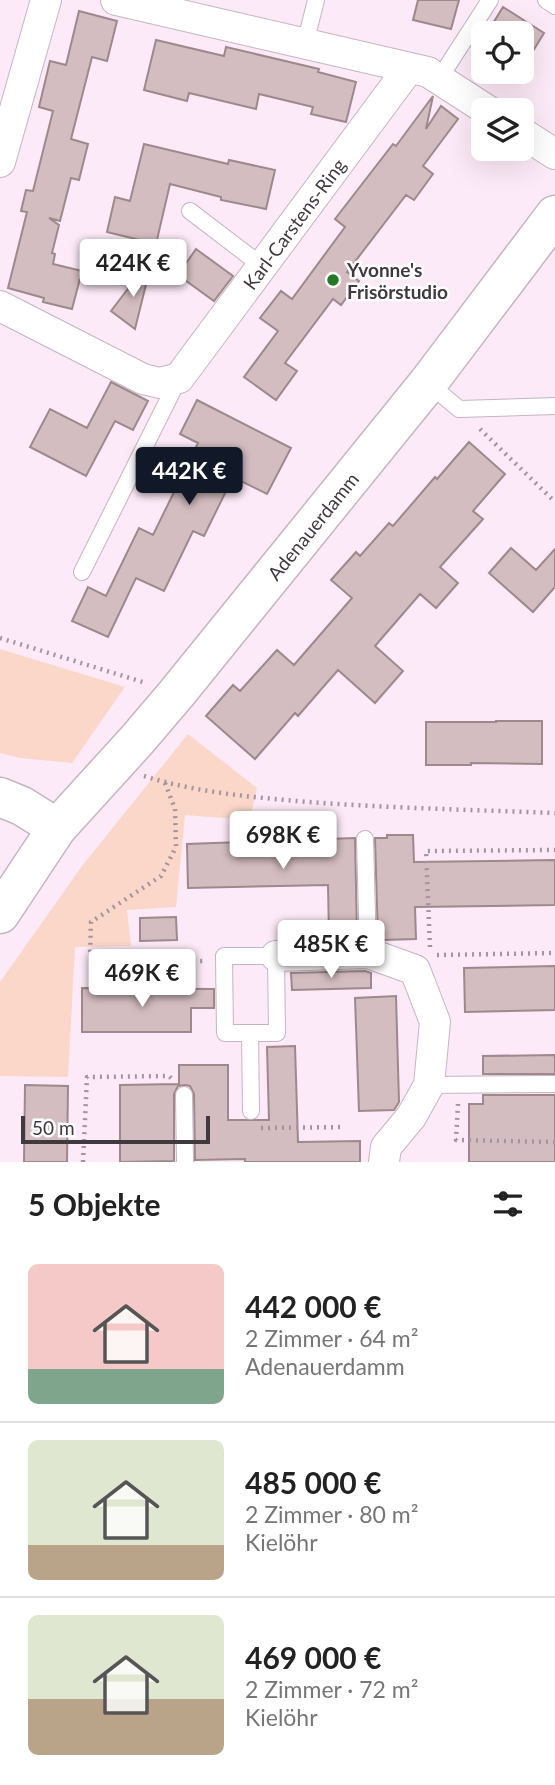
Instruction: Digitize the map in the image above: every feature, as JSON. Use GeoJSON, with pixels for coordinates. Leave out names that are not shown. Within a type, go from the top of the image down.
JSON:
{"type":"FeatureCollection","features":[{"type":"Feature","properties":{"kind":"street"},"geometry":{"type":"LineString","coordinates":[[0,162],[6,117],[46,0]]}},
{"type":"Feature","properties":{"kind":"street"},"geometry":{"type":"LineString","coordinates":[[132,2],[428,72],[471,100]]}},
{"type":"Feature","properties":{"kind":"street","name":"Karl-Carstens-Ring"},"geometry":{"type":"LineString","coordinates":[[179,377],[408,68]]}},
{"type":"Feature","properties":{"kind":"street"},"geometry":{"type":"LineString","coordinates":[[534,141],[555,154]]}},
{"type":"Feature","properties":{"kind":"street","name":"Adenauerdamm"},"geometry":{"type":"LineString","coordinates":[[0,914],[57,828],[177,693],[428,383],[555,215]]}},
{"type":"Feature","properties":{"kind":"street"},"geometry":{"type":"LineString","coordinates":[[0,306],[143,379],[160,383],[179,377]]}},
{"type":"Feature","properties":{"kind":"street"},"geometry":{"type":"LineString","coordinates":[[0,797],[22,806],[57,828]]}},
{"type":"Feature","properties":{"kind":"street"},"geometry":{"type":"LineString","coordinates":[[276,956],[368,953],[415,970],[435,1022],[429,1085],[411,1117],[386,1147],[384,1162]]}},
{"type":"Feature","properties":{"kind":"lane"},"geometry":{"type":"LineString","coordinates":[[305,44],[316,0]]}},
{"type":"Feature","properties":{"kind":"lane"},"geometry":{"type":"LineString","coordinates":[[439,79],[490,0]]}},
{"type":"Feature","properties":{"kind":"lane"},"geometry":{"type":"LineString","coordinates":[[546,0],[555,6]]}},
{"type":"Feature","properties":{"kind":"lane"},"geometry":{"type":"LineString","coordinates":[[190,211],[262,266]]}},
{"type":"Feature","properties":{"kind":"lane","name":"Karl-Carstens-Ring"},"geometry":{"type":"LineString","coordinates":[[82,572],[179,377]]}},
{"type":"Feature","properties":{"kind":"lane"},"geometry":{"type":"LineString","coordinates":[[428,383],[460,409],[555,406]]}},
{"type":"Feature","properties":{"kind":"lane"},"geometry":{"type":"LineString","coordinates":[[365,839],[368,953]]}},
{"type":"Feature","properties":{"kind":"lane"},"geometry":{"type":"LineString","coordinates":[[224,956],[276,956],[277,1032],[225,1033],[224,956]]}},
{"type":"Feature","properties":{"kind":"lane"},"geometry":{"type":"LineString","coordinates":[[250,1033],[251,1111]]}},
{"type":"Feature","properties":{"kind":"lane"},"geometry":{"type":"LineString","coordinates":[[429,1085],[555,1084]]}},
{"type":"Feature","properties":{"kind":"lane"},"geometry":{"type":"LineString","coordinates":[[184,1095],[185,1162]]}},
{"type":"Feature","properties":{"kind":"path"},"geometry":{"type":"LineString","coordinates":[[460,409],[555,502]]}},
{"type":"Feature","properties":{"kind":"path"},"geometry":{"type":"LineString","coordinates":[[0,638],[177,693]]}},
{"type":"Feature","properties":{"kind":"path"},"geometry":{"type":"LineString","coordinates":[[113,766],[165,783],[232,796],[339,804],[555,813]]}},
{"type":"Feature","properties":{"kind":"path"},"geometry":{"type":"LineString","coordinates":[[165,783],[175,809],[176,847],[161,876],[91,922],[90,954],[100,964],[225,961]]}},
{"type":"Feature","properties":{"kind":"path"},"geometry":{"type":"LineString","coordinates":[[555,850],[426,851],[430,955],[555,953]]}},
{"type":"Feature","properties":{"kind":"path"},"geometry":{"type":"LineString","coordinates":[[83,1162],[87,1077],[169,1076],[184,1095]]}},
{"type":"Feature","properties":{"kind":"path"},"geometry":{"type":"LineString","coordinates":[[458,1084],[456,1140],[555,1142]]}},
{"type":"Feature","properties":{"kind":"path"},"geometry":{"type":"LineString","coordinates":[[251,1111],[251,1128],[344,1127]]}},
{"type":"Feature","properties":{"kind":"shaded area"},"geometry":{"type":"Polygon","coordinates":[[[0,649],[125,687],[72,763],[20,758],[0,753],[0,649]]]}},
{"type":"Feature","properties":{"kind":"shaded area"},"geometry":{"type":"Polygon","coordinates":[[[188,734],[257,788],[250,820],[185,815],[176,907],[127,910],[131,946],[75,947],[68,1077],[0,1076],[0,982],[82,866],[188,734]]]}},
{"type":"Feature","properties":{"kind":"building"},"geometry":{"type":"Polygon","coordinates":[[[418,0],[459,0],[451,29],[413,20],[418,0]]]}},
{"type":"Feature","properties":{"kind":"building"},"geometry":{"type":"Polygon","coordinates":[[[503,7],[525,21],[494,21],[503,7]]]}},
{"type":"Feature","properties":{"kind":"building"},"geometry":{"type":"Polygon","coordinates":[[[79,11],[117,21],[107,61],[92,57],[71,139],[88,144],[79,180],[71,178],[60,221],[49,218],[59,225],[52,253],[55,254],[53,264],[82,271],[72,309],[43,302],[44,298],[8,288],[27,212],[21,211],[26,190],[33,191],[53,111],[39,107],[50,61],[66,65],[79,11]]]}},
{"type":"Feature","properties":{"kind":"building"},"geometry":{"type":"Polygon","coordinates":[[[534,27],[544,33],[534,49],[534,27]]]}},
{"type":"Feature","properties":{"kind":"building"},"geometry":{"type":"Polygon","coordinates":[[[156,40],[224,56],[226,47],[319,69],[318,72],[356,82],[346,122],[311,114],[313,107],[259,94],[256,109],[189,93],[187,101],[144,90],[156,40]]]}},
{"type":"Feature","properties":{"kind":"building"},"geometry":{"type":"Polygon","coordinates":[[[433,96],[426,129],[441,106],[458,119],[423,166],[433,174],[414,200],[406,195],[347,272],[359,281],[341,305],[333,299],[285,363],[297,371],[276,400],[244,377],[278,331],[260,318],[281,291],[292,299],[345,227],[335,219],[393,144],[396,146],[433,96]]]}},
{"type":"Feature","properties":{"kind":"building"},"geometry":{"type":"Polygon","coordinates":[[[144,144],[228,164],[229,160],[275,170],[266,209],[221,200],[221,197],[170,184],[156,244],[107,232],[115,197],[130,201],[144,144]]]}},
{"type":"Feature","properties":{"kind":"building"},"geometry":{"type":"Polygon","coordinates":[[[196,249],[233,276],[214,301],[178,275],[196,249]]]}},
{"type":"Feature","properties":{"kind":"building"},"geometry":{"type":"Polygon","coordinates":[[[153,256],[135,329],[111,311],[153,256]]]}},
{"type":"Feature","properties":{"kind":"building"},"geometry":{"type":"Polygon","coordinates":[[[111,382],[148,401],[133,430],[115,421],[86,476],[30,447],[50,409],[87,428],[111,382]]]}},
{"type":"Feature","properties":{"kind":"building"},"geometry":{"type":"Polygon","coordinates":[[[197,400],[291,448],[267,494],[233,477],[204,536],[193,531],[164,591],[136,578],[108,637],[72,621],[88,587],[106,596],[139,528],[153,535],[198,443],[180,434],[197,400]]]}},
{"type":"Feature","properties":{"kind":"building"},"geometry":{"type":"Polygon","coordinates":[[[469,442],[505,474],[473,511],[483,519],[440,567],[458,583],[436,608],[420,594],[375,646],[403,671],[375,703],[338,670],[298,716],[295,713],[255,759],[206,716],[233,685],[240,691],[277,650],[294,665],[352,598],[331,580],[356,552],[360,556],[389,523],[393,526],[469,442]]]}},
{"type":"Feature","properties":{"kind":"building"},"geometry":{"type":"Polygon","coordinates":[[[511,548],[536,570],[555,549],[555,587],[533,612],[489,573],[511,548]]]}},
{"type":"Feature","properties":{"kind":"building"},"geometry":{"type":"Polygon","coordinates":[[[542,721],[542,764],[426,765],[426,722],[542,721]]]}},
{"type":"Feature","properties":{"kind":"building"},"geometry":{"type":"Polygon","coordinates":[[[387,835],[413,835],[414,862],[555,860],[555,905],[415,907],[416,939],[382,940],[378,938],[375,838],[387,838],[387,835]]]}},
{"type":"Feature","properties":{"kind":"building"},"geometry":{"type":"Polygon","coordinates":[[[355,838],[357,936],[329,937],[328,885],[188,888],[187,844],[355,838]]]}},
{"type":"Feature","properties":{"kind":"building"},"geometry":{"type":"Polygon","coordinates":[[[176,917],[177,940],[140,941],[140,918],[176,917]]]}},
{"type":"Feature","properties":{"kind":"building"},"geometry":{"type":"Polygon","coordinates":[[[555,966],[555,1010],[465,1012],[464,968],[555,966]]]}},
{"type":"Feature","properties":{"kind":"building"},"geometry":{"type":"Polygon","coordinates":[[[291,973],[371,973],[371,988],[292,990],[291,973]]]}},
{"type":"Feature","properties":{"kind":"building"},"geometry":{"type":"Polygon","coordinates":[[[82,988],[214,989],[214,1008],[191,1008],[191,1032],[82,1032],[82,988]]]}},
{"type":"Feature","properties":{"kind":"building"},"geometry":{"type":"Polygon","coordinates":[[[396,996],[399,1102],[394,1110],[359,1111],[355,998],[396,996]]]}},
{"type":"Feature","properties":{"kind":"building"},"geometry":{"type":"Polygon","coordinates":[[[295,1046],[298,1142],[360,1141],[360,1162],[195,1160],[194,1094],[190,1086],[185,1085],[178,1086],[174,1094],[174,1161],[120,1162],[120,1085],[179,1084],[179,1065],[228,1065],[228,1120],[269,1120],[267,1047],[295,1046]]]}},
{"type":"Feature","properties":{"kind":"building"},"geometry":{"type":"Polygon","coordinates":[[[555,1055],[555,1074],[483,1074],[483,1056],[555,1055]]]}},
{"type":"Feature","properties":{"kind":"building"},"geometry":{"type":"Polygon","coordinates":[[[25,1085],[68,1086],[67,1162],[24,1162],[25,1085]]]}},
{"type":"Feature","properties":{"kind":"building"},"geometry":{"type":"Polygon","coordinates":[[[483,1095],[555,1095],[555,1162],[469,1162],[469,1104],[483,1104],[483,1095]]]}},
{"type":"Feature","properties":{"kind":"place","name":"Yvonne's Frisörstudio"},"geometry":{"type":"Point","coordinates":[333,280]}}]}
